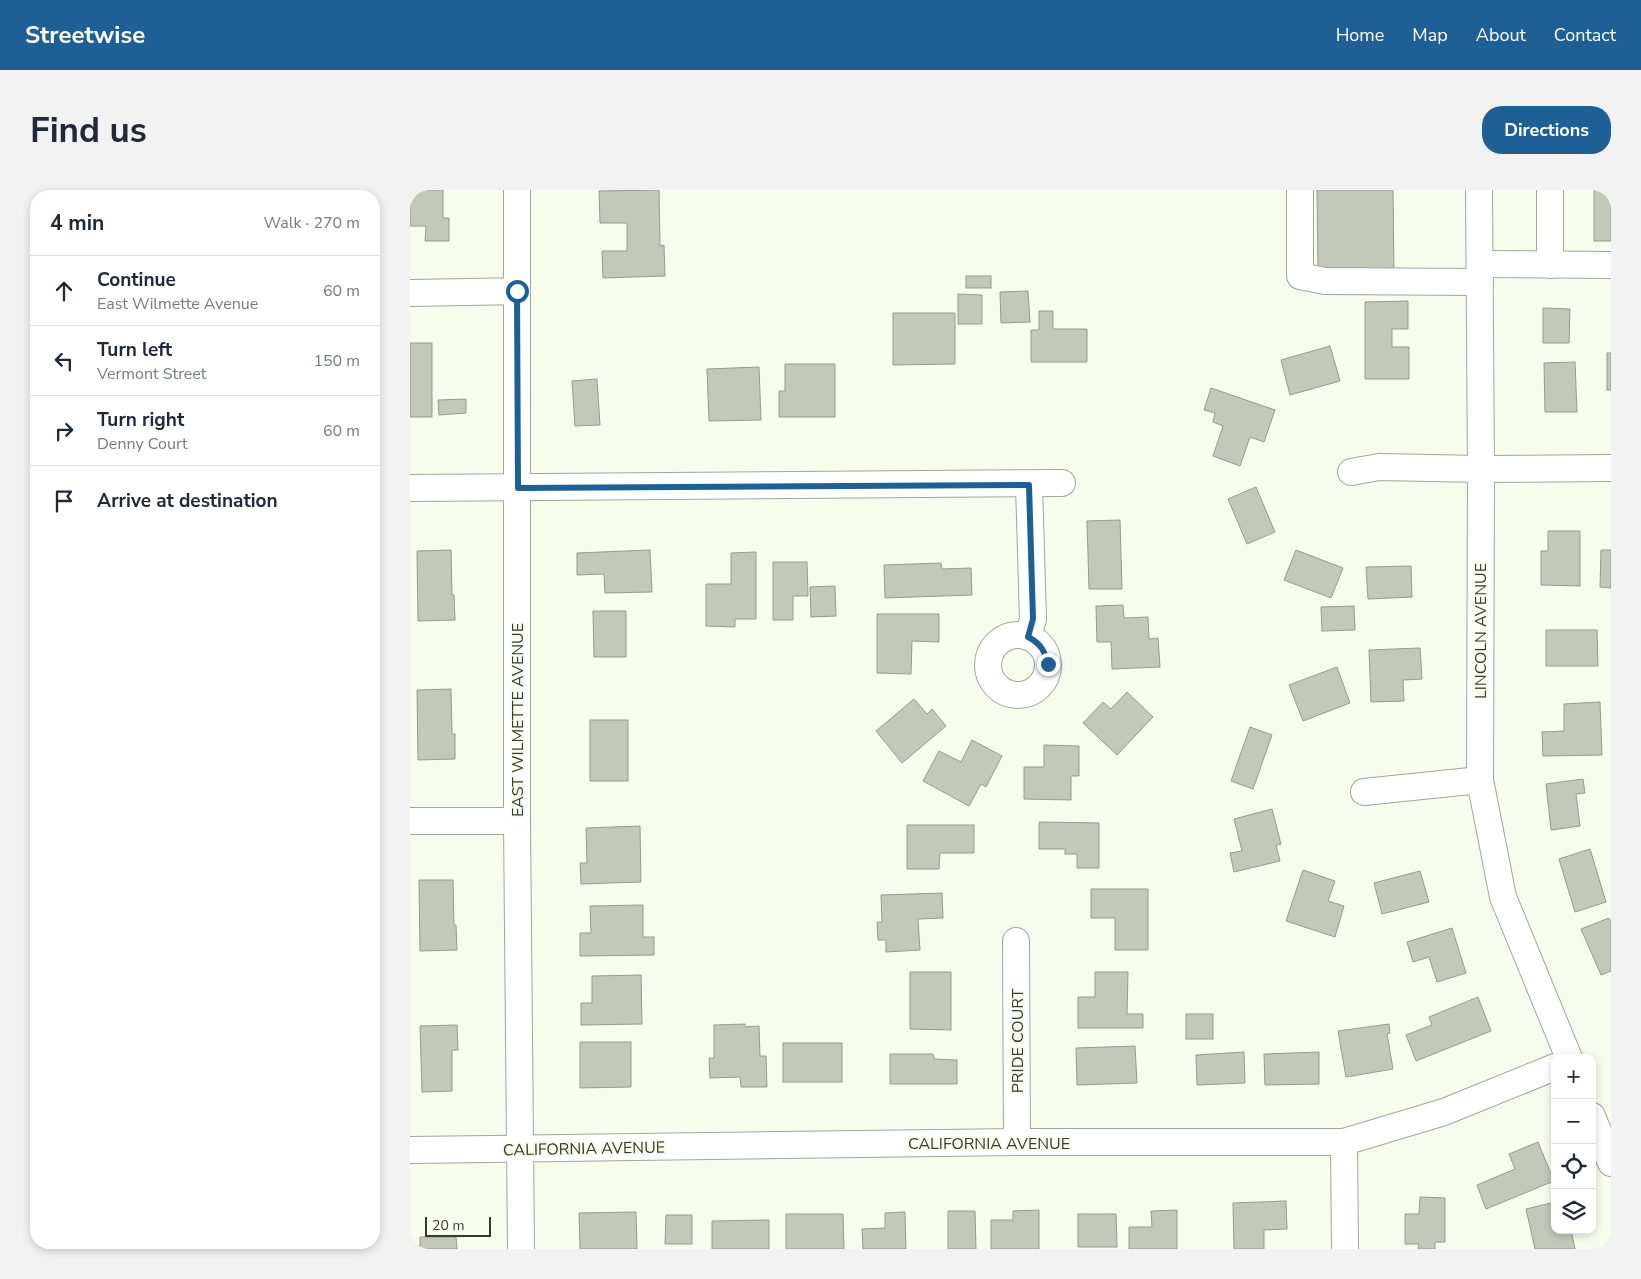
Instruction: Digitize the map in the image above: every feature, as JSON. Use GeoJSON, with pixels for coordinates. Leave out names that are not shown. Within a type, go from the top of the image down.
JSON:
{"type":"FeatureCollection","features":[{"type":"Feature","properties":{"kind":"street","name":"EAST WILMETTE AVENUE"},"geometry":{"type":"LineString","coordinates":[[516,190],[518,488],[517,821],[522,1249]]}},
{"type":"Feature","properties":{"kind":"street"},"geometry":{"type":"LineString","coordinates":[[1300,190],[1300,276],[1325,281],[1480,273],[1550,265],[1611,265]]}},
{"type":"Feature","properties":{"kind":"street","name":"LINCOLN AVENUE"},"geometry":{"type":"LineString","coordinates":[[1480,190],[1480,780],[1504,897],[1567,1054]]}},
{"type":"Feature","properties":{"kind":"street"},"geometry":{"type":"LineString","coordinates":[[1550,190],[1550,265]]}},
{"type":"Feature","properties":{"kind":"street"},"geometry":{"type":"LineString","coordinates":[[410,292],[517,291]]}},
{"type":"Feature","properties":{"kind":"street"},"geometry":{"type":"LineString","coordinates":[[1351,472],[1379,467],[1481,469],[1611,468]]}},
{"type":"Feature","properties":{"kind":"street"},"geometry":{"type":"LineString","coordinates":[[410,488],[1029,485],[1062,483]]}},
{"type":"Feature","properties":{"kind":"street"},"geometry":{"type":"LineString","coordinates":[[1028,637],[1033,619],[1029,485]]}},
{"type":"Feature","properties":{"kind":"street"},"geometry":{"type":"LineString","coordinates":[[1364,792],[1480,780]]}},
{"type":"Feature","properties":{"kind":"street"},"geometry":{"type":"LineString","coordinates":[[410,821],[517,821]]}},
{"type":"Feature","properties":{"kind":"street","name":"PRIDE COURT"},"geometry":{"type":"LineString","coordinates":[[1016,941],[1017,1142]]}},
{"type":"Feature","properties":{"kind":"street","name":"CALIFORNIA AVENUE"},"geometry":{"type":"LineString","coordinates":[[410,1150],[1017,1142],[1344,1142],[1444,1112],[1551,1069]]}},
{"type":"Feature","properties":{"kind":"street"},"geometry":{"type":"LineString","coordinates":[[1596,1126],[1611,1163]]}},
{"type":"Feature","properties":{"kind":"street"},"geometry":{"type":"LineString","coordinates":[[1344,1142],[1346,1249]]}},
{"type":"Feature","properties":{"kind":"building"},"geometry":{"type":"Polygon","coordinates":[[[410,190],[443,190],[443,218],[449,218],[449,241],[425,241],[426,226],[410,226],[410,190]]]}},
{"type":"Feature","properties":{"kind":"building"},"geometry":{"type":"Polygon","coordinates":[[[659,190],[660,246],[664,245],[665,276],[603,278],[602,251],[627,251],[627,223],[600,223],[599,191],[659,190]]]}},
{"type":"Feature","properties":{"kind":"building"},"geometry":{"type":"Polygon","coordinates":[[[1317,190],[1393,190],[1394,271],[1318,272],[1317,190]]]}},
{"type":"Feature","properties":{"kind":"building"},"geometry":{"type":"Polygon","coordinates":[[[1594,190],[1611,190],[1611,241],[1594,241],[1594,190]]]}},
{"type":"Feature","properties":{"kind":"building"},"geometry":{"type":"Polygon","coordinates":[[[966,276],[991,276],[991,288],[966,288],[966,276]]]}},
{"type":"Feature","properties":{"kind":"building"},"geometry":{"type":"Polygon","coordinates":[[[1028,291],[1030,322],[1001,323],[1000,292],[1028,291]]]}},
{"type":"Feature","properties":{"kind":"building"},"geometry":{"type":"Polygon","coordinates":[[[958,294],[982,295],[982,324],[958,324],[958,294]]]}},
{"type":"Feature","properties":{"kind":"building"},"geometry":{"type":"Polygon","coordinates":[[[1408,301],[1408,329],[1392,329],[1392,347],[1409,347],[1409,379],[1365,379],[1365,302],[1408,301]]]}},
{"type":"Feature","properties":{"kind":"building"},"geometry":{"type":"Polygon","coordinates":[[[1543,308],[1570,309],[1569,343],[1543,343],[1543,308]]]}},
{"type":"Feature","properties":{"kind":"building"},"geometry":{"type":"Polygon","coordinates":[[[1039,311],[1053,311],[1053,329],[1087,329],[1087,362],[1031,362],[1031,330],[1039,330],[1039,311]]]}},
{"type":"Feature","properties":{"kind":"building"},"geometry":{"type":"Polygon","coordinates":[[[893,313],[955,313],[955,364],[893,365],[893,313]]]}},
{"type":"Feature","properties":{"kind":"building"},"geometry":{"type":"Polygon","coordinates":[[[410,343],[432,343],[432,417],[410,417],[410,343]]]}},
{"type":"Feature","properties":{"kind":"building"},"geometry":{"type":"Polygon","coordinates":[[[1330,346],[1340,381],[1290,395],[1281,360],[1330,346]]]}},
{"type":"Feature","properties":{"kind":"building"},"geometry":{"type":"Polygon","coordinates":[[[1607,353],[1611,353],[1611,390],[1607,390],[1607,353]]]}},
{"type":"Feature","properties":{"kind":"building"},"geometry":{"type":"Polygon","coordinates":[[[1575,362],[1577,412],[1545,412],[1544,363],[1575,362]]]}},
{"type":"Feature","properties":{"kind":"building"},"geometry":{"type":"Polygon","coordinates":[[[785,364],[835,364],[835,417],[779,417],[779,391],[785,391],[785,364]]]}},
{"type":"Feature","properties":{"kind":"building"},"geometry":{"type":"Polygon","coordinates":[[[759,367],[761,420],[709,421],[707,369],[759,367]]]}},
{"type":"Feature","properties":{"kind":"building"},"geometry":{"type":"Polygon","coordinates":[[[597,379],[600,425],[575,426],[572,381],[597,379]]]}},
{"type":"Feature","properties":{"kind":"building"},"geometry":{"type":"Polygon","coordinates":[[[1211,388],[1275,410],[1264,442],[1250,437],[1240,466],[1213,456],[1223,426],[1213,422],[1215,413],[1204,410],[1211,388]]]}},
{"type":"Feature","properties":{"kind":"building"},"geometry":{"type":"Polygon","coordinates":[[[466,399],[466,413],[439,415],[438,400],[466,399]]]}},
{"type":"Feature","properties":{"kind":"building"},"geometry":{"type":"Polygon","coordinates":[[[1256,487],[1275,532],[1247,544],[1228,499],[1256,487]]]}},
{"type":"Feature","properties":{"kind":"building"},"geometry":{"type":"Polygon","coordinates":[[[1120,520],[1122,589],[1089,589],[1087,521],[1120,520]]]}},
{"type":"Feature","properties":{"kind":"building"},"geometry":{"type":"Polygon","coordinates":[[[1548,531],[1580,531],[1580,586],[1541,585],[1541,551],[1548,551],[1548,531]]]}},
{"type":"Feature","properties":{"kind":"building"},"geometry":{"type":"Polygon","coordinates":[[[451,550],[452,595],[454,595],[455,620],[418,621],[417,551],[451,550]]]}},
{"type":"Feature","properties":{"kind":"building"},"geometry":{"type":"Polygon","coordinates":[[[650,550],[652,592],[605,593],[604,574],[577,575],[577,553],[650,550]]]}},
{"type":"Feature","properties":{"kind":"building"},"geometry":{"type":"Polygon","coordinates":[[[1296,550],[1343,568],[1331,598],[1284,580],[1296,550]]]}},
{"type":"Feature","properties":{"kind":"building"},"geometry":{"type":"Polygon","coordinates":[[[1601,550],[1611,550],[1611,588],[1600,587],[1601,550]]]}},
{"type":"Feature","properties":{"kind":"building"},"geometry":{"type":"Polygon","coordinates":[[[756,552],[756,619],[735,619],[735,627],[706,626],[706,584],[731,584],[731,553],[756,552]]]}},
{"type":"Feature","properties":{"kind":"building"},"geometry":{"type":"Polygon","coordinates":[[[773,562],[807,562],[808,596],[793,596],[793,620],[773,620],[773,562]]]}},
{"type":"Feature","properties":{"kind":"building"},"geometry":{"type":"Polygon","coordinates":[[[941,563],[942,569],[971,568],[972,595],[885,598],[884,565],[941,563]]]}},
{"type":"Feature","properties":{"kind":"building"},"geometry":{"type":"Polygon","coordinates":[[[1411,566],[1412,597],[1368,599],[1366,567],[1411,566]]]}},
{"type":"Feature","properties":{"kind":"building"},"geometry":{"type":"Polygon","coordinates":[[[835,586],[836,616],[811,617],[810,587],[835,586]]]}},
{"type":"Feature","properties":{"kind":"building"},"geometry":{"type":"Polygon","coordinates":[[[1123,605],[1124,618],[1148,617],[1149,639],[1158,638],[1160,667],[1112,669],[1111,642],[1097,642],[1096,606],[1123,605]]]}},
{"type":"Feature","properties":{"kind":"building"},"geometry":{"type":"Polygon","coordinates":[[[1354,606],[1355,630],[1322,631],[1321,607],[1354,606]]]}},
{"type":"Feature","properties":{"kind":"building"},"geometry":{"type":"Polygon","coordinates":[[[593,611],[626,611],[626,657],[594,657],[593,611]]]}},
{"type":"Feature","properties":{"kind":"building"},"geometry":{"type":"Polygon","coordinates":[[[877,614],[939,614],[939,642],[912,641],[911,674],[877,673],[877,614]]]}},
{"type":"Feature","properties":{"kind":"building"},"geometry":{"type":"Polygon","coordinates":[[[1546,630],[1597,630],[1598,666],[1546,666],[1546,630]]]}},
{"type":"Feature","properties":{"kind":"building"},"geometry":{"type":"Polygon","coordinates":[[[1420,648],[1422,679],[1403,680],[1404,701],[1371,702],[1369,650],[1420,648]]]}},
{"type":"Feature","properties":{"kind":"building"},"geometry":{"type":"Polygon","coordinates":[[[1337,667],[1350,703],[1303,721],[1289,685],[1337,667]]]}},
{"type":"Feature","properties":{"kind":"building"},"geometry":{"type":"Polygon","coordinates":[[[451,689],[452,734],[455,734],[455,759],[418,760],[417,690],[451,689]]]}},
{"type":"Feature","properties":{"kind":"building"},"geometry":{"type":"Polygon","coordinates":[[[1127,692],[1153,717],[1117,755],[1083,723],[1103,702],[1111,709],[1127,692]]]}},
{"type":"Feature","properties":{"kind":"building"},"geometry":{"type":"Polygon","coordinates":[[[914,699],[927,714],[932,709],[946,726],[902,763],[876,731],[914,699]]]}},
{"type":"Feature","properties":{"kind":"building"},"geometry":{"type":"Polygon","coordinates":[[[1600,702],[1602,755],[1543,756],[1542,732],[1564,731],[1564,704],[1600,702]]]}},
{"type":"Feature","properties":{"kind":"building"},"geometry":{"type":"Polygon","coordinates":[[[590,720],[628,720],[628,781],[590,781],[590,720]]]}},
{"type":"Feature","properties":{"kind":"building"},"geometry":{"type":"Polygon","coordinates":[[[1250,727],[1272,735],[1253,789],[1231,781],[1250,727]]]}},
{"type":"Feature","properties":{"kind":"building"},"geometry":{"type":"Polygon","coordinates":[[[972,740],[1002,756],[986,787],[981,784],[969,806],[923,781],[939,751],[961,762],[972,740]]]}},
{"type":"Feature","properties":{"kind":"building"},"geometry":{"type":"Polygon","coordinates":[[[1044,745],[1079,746],[1079,776],[1071,776],[1071,800],[1024,799],[1024,767],[1044,767],[1044,745]]]}},
{"type":"Feature","properties":{"kind":"building"},"geometry":{"type":"Polygon","coordinates":[[[1583,779],[1585,793],[1576,794],[1580,826],[1551,830],[1546,784],[1583,779]]]}},
{"type":"Feature","properties":{"kind":"building"},"geometry":{"type":"Polygon","coordinates":[[[1272,809],[1281,844],[1276,845],[1280,861],[1234,872],[1230,853],[1242,851],[1234,819],[1272,809]]]}},
{"type":"Feature","properties":{"kind":"building"},"geometry":{"type":"Polygon","coordinates":[[[1039,822],[1099,823],[1099,868],[1077,868],[1077,854],[1065,854],[1065,849],[1039,849],[1039,822]]]}},
{"type":"Feature","properties":{"kind":"building"},"geometry":{"type":"Polygon","coordinates":[[[907,825],[974,825],[974,853],[940,853],[939,869],[907,869],[907,825]]]}},
{"type":"Feature","properties":{"kind":"building"},"geometry":{"type":"Polygon","coordinates":[[[640,826],[641,882],[581,884],[580,863],[587,863],[586,828],[640,826]]]}},
{"type":"Feature","properties":{"kind":"building"},"geometry":{"type":"Polygon","coordinates":[[[1590,849],[1606,902],[1575,912],[1559,859],[1590,849]]]}},
{"type":"Feature","properties":{"kind":"building"},"geometry":{"type":"Polygon","coordinates":[[[1303,870],[1335,881],[1328,901],[1344,906],[1335,937],[1286,921],[1303,870]]]}},
{"type":"Feature","properties":{"kind":"building"},"geometry":{"type":"Polygon","coordinates":[[[1420,871],[1429,902],[1382,914],[1374,883],[1420,871]]]}},
{"type":"Feature","properties":{"kind":"building"},"geometry":{"type":"Polygon","coordinates":[[[419,880],[453,880],[454,925],[456,925],[457,950],[420,951],[419,880]]]}},
{"type":"Feature","properties":{"kind":"building"},"geometry":{"type":"Polygon","coordinates":[[[1091,889],[1148,889],[1148,950],[1115,950],[1115,918],[1091,918],[1091,889]]]}},
{"type":"Feature","properties":{"kind":"building"},"geometry":{"type":"Polygon","coordinates":[[[942,893],[943,918],[918,919],[920,950],[886,952],[886,940],[878,940],[877,922],[882,922],[881,895],[942,893]]]}},
{"type":"Feature","properties":{"kind":"building"},"geometry":{"type":"Polygon","coordinates":[[[643,905],[643,937],[654,937],[654,955],[580,956],[580,933],[591,933],[590,906],[643,905]]]}},
{"type":"Feature","properties":{"kind":"building"},"geometry":{"type":"Polygon","coordinates":[[[1609,918],[1611,923],[1611,971],[1601,975],[1581,929],[1609,918]]]}},
{"type":"Feature","properties":{"kind":"building"},"geometry":{"type":"Polygon","coordinates":[[[1452,928],[1466,973],[1437,982],[1429,957],[1413,962],[1407,942],[1452,928]]]}},
{"type":"Feature","properties":{"kind":"building"},"geometry":{"type":"Polygon","coordinates":[[[910,972],[951,972],[951,1030],[910,1029],[910,972]]]}},
{"type":"Feature","properties":{"kind":"building"},"geometry":{"type":"Polygon","coordinates":[[[1095,972],[1128,972],[1127,1014],[1143,1014],[1143,1028],[1078,1028],[1078,997],[1095,997],[1095,972]]]}},
{"type":"Feature","properties":{"kind":"building"},"geometry":{"type":"Polygon","coordinates":[[[641,975],[642,1024],[581,1025],[581,1003],[592,1003],[592,976],[641,975]]]}},
{"type":"Feature","properties":{"kind":"building"},"geometry":{"type":"Polygon","coordinates":[[[1478,997],[1491,1031],[1416,1061],[1406,1035],[1432,1025],[1429,1017],[1478,997]]]}},
{"type":"Feature","properties":{"kind":"building"},"geometry":{"type":"Polygon","coordinates":[[[1186,1014],[1213,1014],[1213,1039],[1186,1039],[1186,1014]]]}},
{"type":"Feature","properties":{"kind":"building"},"geometry":{"type":"Polygon","coordinates":[[[745,1024],[745,1027],[759,1026],[760,1056],[766,1056],[767,1087],[741,1087],[740,1077],[710,1078],[709,1058],[714,1058],[714,1025],[745,1024]]]}},
{"type":"Feature","properties":{"kind":"building"},"geometry":{"type":"Polygon","coordinates":[[[1389,1024],[1390,1033],[1387,1034],[1393,1069],[1346,1077],[1338,1031],[1389,1024]]]}},
{"type":"Feature","properties":{"kind":"building"},"geometry":{"type":"Polygon","coordinates":[[[457,1025],[458,1050],[452,1050],[452,1091],[422,1092],[420,1026],[457,1025]]]}},
{"type":"Feature","properties":{"kind":"building"},"geometry":{"type":"Polygon","coordinates":[[[580,1042],[631,1042],[631,1087],[580,1088],[580,1042]]]}},
{"type":"Feature","properties":{"kind":"building"},"geometry":{"type":"Polygon","coordinates":[[[783,1043],[842,1043],[842,1082],[783,1082],[783,1043]]]}},
{"type":"Feature","properties":{"kind":"building"},"geometry":{"type":"Polygon","coordinates":[[[1135,1046],[1137,1083],[1077,1085],[1076,1048],[1135,1046]]]}},
{"type":"Feature","properties":{"kind":"building"},"geometry":{"type":"Polygon","coordinates":[[[1244,1052],[1245,1083],[1197,1085],[1196,1055],[1244,1052]]]}},
{"type":"Feature","properties":{"kind":"building"},"geometry":{"type":"Polygon","coordinates":[[[1319,1052],[1319,1084],[1265,1085],[1264,1054],[1319,1052]]]}},
{"type":"Feature","properties":{"kind":"building"},"geometry":{"type":"Polygon","coordinates":[[[890,1054],[933,1054],[934,1059],[957,1060],[957,1084],[890,1084],[890,1054]]]}},
{"type":"Feature","properties":{"kind":"building"},"geometry":{"type":"Polygon","coordinates":[[[1538,1142],[1551,1174],[1551,1182],[1486,1209],[1477,1185],[1515,1169],[1509,1154],[1538,1142]]]}},
{"type":"Feature","properties":{"kind":"building"},"geometry":{"type":"Polygon","coordinates":[[[1420,1197],[1445,1198],[1445,1242],[1435,1242],[1435,1249],[1418,1249],[1419,1244],[1405,1244],[1405,1214],[1419,1214],[1420,1197]]]}},
{"type":"Feature","properties":{"kind":"building"},"geometry":{"type":"Polygon","coordinates":[[[1286,1201],[1287,1229],[1264,1230],[1264,1249],[1234,1249],[1233,1203],[1286,1201]]]}},
{"type":"Feature","properties":{"kind":"building"},"geometry":{"type":"Polygon","coordinates":[[[1551,1203],[1551,1234],[1572,1234],[1575,1249],[1535,1249],[1526,1209],[1551,1203]]]}},
{"type":"Feature","properties":{"kind":"building"},"geometry":{"type":"Polygon","coordinates":[[[1039,1210],[1039,1249],[991,1249],[991,1220],[1013,1220],[1013,1211],[1039,1210]]]}},
{"type":"Feature","properties":{"kind":"building"},"geometry":{"type":"Polygon","coordinates":[[[1177,1210],[1177,1249],[1129,1249],[1129,1227],[1152,1227],[1151,1211],[1177,1210]]]}},
{"type":"Feature","properties":{"kind":"building"},"geometry":{"type":"Polygon","coordinates":[[[948,1211],[975,1211],[976,1249],[948,1249],[948,1211]]]}},
{"type":"Feature","properties":{"kind":"building"},"geometry":{"type":"Polygon","coordinates":[[[636,1212],[637,1249],[580,1249],[579,1213],[636,1212]]]}},
{"type":"Feature","properties":{"kind":"building"},"geometry":{"type":"Polygon","coordinates":[[[905,1212],[906,1249],[863,1249],[862,1229],[885,1228],[885,1213],[905,1212]]]}},
{"type":"Feature","properties":{"kind":"building"},"geometry":{"type":"Polygon","coordinates":[[[786,1214],[843,1214],[844,1249],[786,1249],[786,1214]]]}},
{"type":"Feature","properties":{"kind":"building"},"geometry":{"type":"Polygon","coordinates":[[[1078,1214],[1116,1214],[1117,1247],[1078,1247],[1078,1214]]]}},
{"type":"Feature","properties":{"kind":"building"},"geometry":{"type":"Polygon","coordinates":[[[666,1215],[692,1215],[692,1244],[665,1244],[666,1215]]]}},
{"type":"Feature","properties":{"kind":"building"},"geometry":{"type":"Polygon","coordinates":[[[769,1220],[769,1249],[712,1249],[712,1221],[769,1220]]]}},
{"type":"Feature","properties":{"kind":"building"},"geometry":{"type":"Polygon","coordinates":[[[420,1237],[456,1237],[457,1249],[420,1249],[420,1237]]]}},
{"type":"Feature","properties":{"kind":"route"},"geometry":{"type":"LineString","coordinates":[[517,291],[518,488],[1029,485],[1033,619],[1028,637],[1041,646],[1046,653],[1048,664]]}}]}
